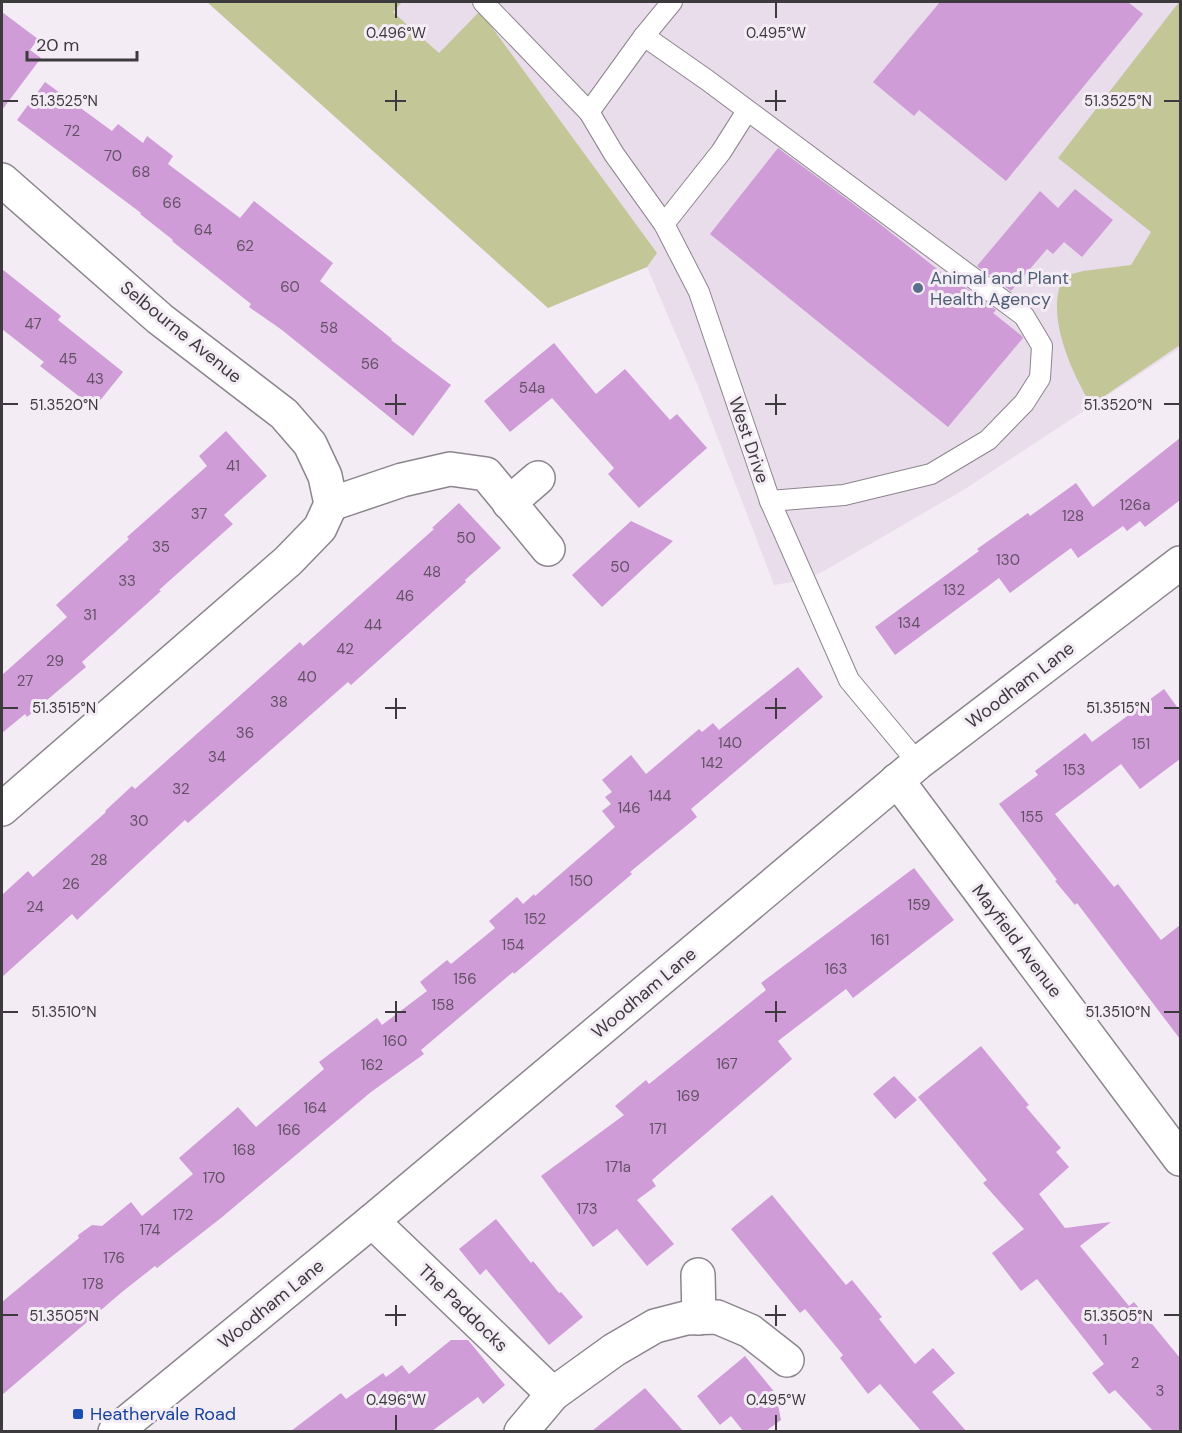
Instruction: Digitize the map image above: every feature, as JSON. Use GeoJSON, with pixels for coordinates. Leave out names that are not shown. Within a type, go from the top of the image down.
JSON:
{"type":"FeatureCollection","features":[{"type":"Feature","properties":{"kind":"street","name":"Selbourne Avenue"},"geometry":{"type":"LineString","coordinates":[[2,180],[160,319],[284,414],[310,444],[325,476],[330,504]]}},
{"type":"Feature","properties":{"kind":"street"},"geometry":{"type":"LineString","coordinates":[[2,809],[288,561],[320,528],[330,504],[402,480],[450,469],[486,474],[548,549]]}},
{"type":"Feature","properties":{"kind":"street"},"geometry":{"type":"LineString","coordinates":[[509,503],[538,478]]}},
{"type":"Feature","properties":{"kind":"street","name":"Woodham Lane"},"geometry":{"type":"LineString","coordinates":[[115,1431],[372,1221],[908,772],[1180,563]]}},
{"type":"Feature","properties":{"kind":"street","name":"Mayfield Avenue"},"geometry":{"type":"LineString","coordinates":[[908,772],[1180,1160]]}},
{"type":"Feature","properties":{"kind":"street","name":"The Paddocks"},"geometry":{"type":"LineString","coordinates":[[372,1221],[553,1394]]}},
{"type":"Feature","properties":{"kind":"street"},"geometry":{"type":"LineString","coordinates":[[698,1275],[699,1318]]}},
{"type":"Feature","properties":{"kind":"street"},"geometry":{"type":"LineString","coordinates":[[521,1431],[553,1394],[614,1350],[655,1326],[686,1318],[717,1317],[750,1331],[786,1360]]}},
{"type":"Feature","properties":{"kind":"lane","name":"West Drive"},"geometry":{"type":"LineString","coordinates":[[483,2],[589,112],[614,154],[664,224],[699,292],[770,501],[849,680],[908,772]]}},
{"type":"Feature","properties":{"kind":"lane"},"geometry":{"type":"LineString","coordinates":[[589,112],[644,36],[672,2]]}},
{"type":"Feature","properties":{"kind":"lane"},"geometry":{"type":"LineString","coordinates":[[644,36],[1024,316],[1042,346],[1040,378],[1024,403],[988,440],[931,474],[844,495],[770,501]]}},
{"type":"Feature","properties":{"kind":"lane"},"geometry":{"type":"LineString","coordinates":[[664,224],[722,152],[747,111]]}},
{"type":"Feature","properties":{"kind":"shaded area","name":"Animal and Plant Health Agency"},"geometry":{"type":"Polygon","coordinates":[[[207,2],[1180,2],[1180,348],[965,489],[824,571],[804,580],[774,585],[698,386],[647,267],[548,308],[207,2]]]}},
{"type":"Feature","properties":{"kind":"green space"},"geometry":{"type":"Polygon","coordinates":[[[207,2],[402,2],[393,12],[439,53],[480,11],[657,253],[647,267],[548,308],[207,2]]]}},
{"type":"Feature","properties":{"kind":"green space"},"geometry":{"type":"Polygon","coordinates":[[[1179,2],[1180,345],[1091,405],[1068,359],[1058,324],[1059,291],[1064,276],[1083,271],[1131,265],[1151,232],[1058,158],[1179,2]]]}},
{"type":"Feature","properties":{"kind":"building"},"geometry":{"type":"Polygon","coordinates":[[[940,2],[1128,2],[1143,14],[1006,181],[919,110],[914,116],[873,82],[940,2]]]}},
{"type":"Feature","properties":{"kind":"building"},"geometry":{"type":"Polygon","coordinates":[[[2,12],[38,39],[30,50],[41,58],[2,110],[2,12]]]}},
{"type":"Feature","properties":{"kind":"building"},"geometry":{"type":"Polygon","coordinates":[[[45,82],[112,131],[118,124],[143,143],[147,136],[173,156],[168,164],[240,218],[254,201],[333,263],[320,281],[391,340],[451,385],[413,436],[282,330],[249,307],[251,304],[172,241],[141,213],[17,120],[45,82]]]}},
{"type":"Feature","properties":{"kind":"building"},"geometry":{"type":"Polygon","coordinates":[[[778,148],[960,287],[962,285],[996,310],[993,313],[1022,336],[1023,338],[948,427],[710,234],[778,148]]]}},
{"type":"Feature","properties":{"kind":"building"},"geometry":{"type":"Polygon","coordinates":[[[1075,189],[1113,220],[1082,257],[1064,242],[1053,254],[1047,249],[1011,291],[977,266],[1040,191],[1058,208],[1075,189]]]}},
{"type":"Feature","properties":{"kind":"building"},"geometry":{"type":"Polygon","coordinates":[[[2,269],[61,316],[58,320],[123,372],[94,408],[40,366],[44,362],[2,329],[2,269]]]}},
{"type":"Feature","properties":{"kind":"building"},"geometry":{"type":"Polygon","coordinates":[[[554,343],[596,394],[625,369],[670,420],[677,414],[707,448],[639,508],[608,474],[614,468],[552,398],[510,432],[484,401],[554,343]]]}},
{"type":"Feature","properties":{"kind":"building"},"geometry":{"type":"Polygon","coordinates":[[[226,431],[267,476],[224,515],[233,524],[82,662],[86,667],[27,717],[25,714],[2,733],[2,675],[67,617],[56,605],[129,539],[127,537],[207,466],[199,456],[226,431]]]}},
{"type":"Feature","properties":{"kind":"building"},"geometry":{"type":"Polygon","coordinates":[[[1180,438],[1180,500],[1145,527],[1140,521],[1127,531],[1123,526],[1078,558],[1071,548],[1010,593],[999,578],[895,655],[875,627],[979,551],[977,549],[1028,513],[1030,516],[1076,483],[1093,507],[1180,438]]]}},
{"type":"Feature","properties":{"kind":"building"},"geometry":{"type":"Polygon","coordinates":[[[459,503],[501,548],[351,685],[348,682],[188,823],[185,820],[77,920],[72,914],[2,977],[2,895],[28,871],[33,877],[132,786],[135,789],[300,642],[303,646],[434,529],[432,528],[459,503]]]}},
{"type":"Feature","properties":{"kind":"building"},"geometry":{"type":"Polygon","coordinates":[[[631,521],[673,541],[602,607],[572,575],[631,521]]]}},
{"type":"Feature","properties":{"kind":"building"},"geometry":{"type":"Polygon","coordinates":[[[798,667],[823,697],[691,809],[697,817],[630,872],[632,874],[514,974],[513,972],[421,1050],[424,1054],[371,1092],[221,1218],[122,1292],[2,1395],[2,1302],[92,1225],[102,1226],[131,1202],[142,1216],[193,1174],[179,1158],[238,1107],[256,1127],[324,1069],[319,1062],[377,1018],[382,1025],[427,991],[420,982],[447,960],[451,964],[495,928],[489,921],[517,897],[523,904],[534,894],[535,896],[615,827],[602,811],[611,804],[605,797],[612,792],[602,780],[631,755],[646,774],[699,729],[702,732],[713,723],[719,730],[798,667]]]}},
{"type":"Feature","properties":{"kind":"building"},"geometry":{"type":"Polygon","coordinates":[[[1164,689],[1180,711],[1180,759],[1140,789],[1121,764],[1055,814],[1114,887],[1118,884],[1161,940],[1180,925],[1180,1039],[1077,903],[1075,905],[1055,881],[1057,880],[999,804],[1038,775],[1035,771],[1085,733],[1092,742],[1164,689]]]}},
{"type":"Feature","properties":{"kind":"building"},"geometry":{"type":"Polygon","coordinates":[[[914,868],[954,920],[853,998],[846,989],[778,1041],[792,1059],[652,1180],[656,1186],[637,1200],[674,1244],[647,1266],[617,1229],[593,1247],[541,1176],[624,1115],[615,1106],[646,1080],[649,1084],[766,990],[761,983],[914,868]]]}},
{"type":"Feature","properties":{"kind":"building"},"geometry":{"type":"Polygon","coordinates":[[[981,1046],[1029,1105],[1026,1107],[1061,1148],[1056,1152],[1069,1167],[1039,1194],[1065,1228],[1111,1222],[1080,1246],[1129,1306],[1134,1302],[1180,1358],[1180,1431],[1153,1431],[1115,1390],[1109,1394],[1092,1373],[1104,1364],[1037,1279],[1021,1291],[992,1253],[1024,1229],[983,1183],[987,1180],[918,1097],[981,1046]]]}},
{"type":"Feature","properties":{"kind":"building"},"geometry":{"type":"Polygon","coordinates":[[[894,1076],[917,1100],[895,1119],[873,1094],[894,1076]]]}},
{"type":"Feature","properties":{"kind":"building"},"geometry":{"type":"Polygon","coordinates":[[[772,1195],[846,1285],[852,1280],[882,1317],[879,1319],[915,1364],[933,1348],[955,1373],[932,1392],[966,1431],[921,1431],[880,1384],[868,1394],[840,1358],[843,1355],[805,1309],[800,1313],[731,1229],[772,1195]]]}},
{"type":"Feature","properties":{"kind":"building"},"geometry":{"type":"Polygon","coordinates":[[[496,1219],[531,1263],[533,1261],[559,1293],[561,1292],[583,1317],[549,1345],[486,1269],[480,1275],[459,1249],[496,1219]]]}},
{"type":"Feature","properties":{"kind":"building"},"geometry":{"type":"Polygon","coordinates":[[[451,1340],[468,1340],[505,1385],[483,1404],[478,1397],[432,1431],[291,1431],[341,1393],[346,1399],[383,1373],[386,1377],[402,1365],[409,1374],[451,1340]]]}},
{"type":"Feature","properties":{"kind":"building"},"geometry":{"type":"Polygon","coordinates":[[[745,1356],[776,1394],[781,1420],[766,1431],[743,1431],[731,1416],[720,1425],[697,1396],[745,1356]]]}},
{"type":"Feature","properties":{"kind":"building"},"geometry":{"type":"Polygon","coordinates":[[[645,1388],[683,1431],[592,1431],[645,1388]]]}},
{"type":"Feature","properties":{"kind":"place","name":"Animal and Plant Health Agency"},"geometry":{"type":"Point","coordinates":[918,288]}},
{"type":"Feature","properties":{"kind":"place","name":"Heathervale Road"},"geometry":{"type":"Point","coordinates":[78,1414]}}]}
